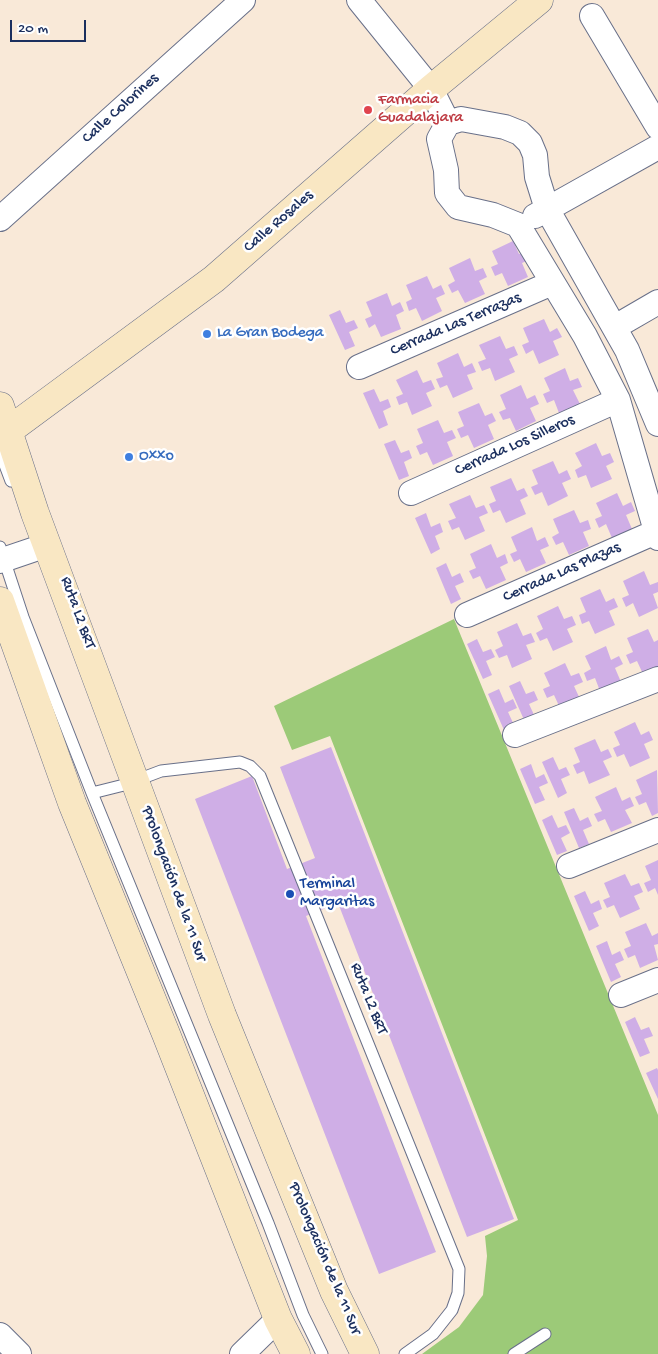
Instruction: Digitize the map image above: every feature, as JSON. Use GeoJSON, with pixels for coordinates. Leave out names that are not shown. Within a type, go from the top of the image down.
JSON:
{"type":"FeatureCollection","features":[{"type":"Feature","properties":{"kind":"main road","name":"Calle Rosales"},"geometry":{"type":"LineString","coordinates":[[3,441],[214,279],[431,89],[539,0]]}},
{"type":"Feature","properties":{"kind":"main road","name":"Prolongación de la 11 Sur"},"geometry":{"type":"LineString","coordinates":[[0,406],[3,441],[130,783],[334,1291],[365,1354]]}},
{"type":"Feature","properties":{"kind":"main road"},"geometry":{"type":"LineString","coordinates":[[0,601],[72,803],[166,1034],[278,1319],[296,1354]]}},
{"type":"Feature","properties":{"kind":"street","name":"Calle Colorines"},"geometry":{"type":"LineString","coordinates":[[0,219],[243,0]]}},
{"type":"Feature","properties":{"kind":"street"},"geometry":{"type":"LineString","coordinates":[[359,0],[431,89],[448,123]]}},
{"type":"Feature","properties":{"kind":"street"},"geometry":{"type":"LineString","coordinates":[[592,16],[658,127]]}},
{"type":"Feature","properties":{"kind":"street"},"geometry":{"type":"LineString","coordinates":[[658,424],[648,397],[615,327],[547,209],[537,177],[535,155],[530,143],[520,133],[505,127],[461,119],[448,123],[439,138],[446,170],[447,193],[458,207],[493,215],[518,225],[585,336],[618,400],[658,534]]}},
{"type":"Feature","properties":{"kind":"street"},"geometry":{"type":"LineString","coordinates":[[518,225],[658,147]]}},
{"type":"Feature","properties":{"kind":"street","name":"Cerrada Las Terrazas"},"geometry":{"type":"LineString","coordinates":[[359,367],[552,283]]}},
{"type":"Feature","properties":{"kind":"street"},"geometry":{"type":"LineString","coordinates":[[615,327],[658,302]]}},
{"type":"Feature","properties":{"kind":"street","name":"Cerrada Los Silleros"},"geometry":{"type":"LineString","coordinates":[[411,493],[618,400]]}},
{"type":"Feature","properties":{"kind":"street","name":"Cerrada Las Plazas"},"geometry":{"type":"LineString","coordinates":[[467,615],[658,534]]}},
{"type":"Feature","properties":{"kind":"street"},"geometry":{"type":"LineString","coordinates":[[1,555],[42,547]]}},
{"type":"Feature","properties":{"kind":"street"},"geometry":{"type":"LineString","coordinates":[[516,735],[658,679]]}},
{"type":"Feature","properties":{"kind":"street"},"geometry":{"type":"LineString","coordinates":[[569,866],[658,830]]}},
{"type":"Feature","properties":{"kind":"street"},"geometry":{"type":"LineString","coordinates":[[621,995],[658,980]]}},
{"type":"Feature","properties":{"kind":"street"},"geometry":{"type":"LineString","coordinates":[[242,1354],[278,1319]]}},
{"type":"Feature","properties":{"kind":"street"},"geometry":{"type":"LineString","coordinates":[[0,1335],[18,1354]]}},
{"type":"Feature","properties":{"kind":"lane","name":"Ruta L2 BRT"},"geometry":{"type":"LineString","coordinates":[[3,441],[18,501],[42,547],[57,608]]}},
{"type":"Feature","properties":{"kind":"lane"},"geometry":{"type":"LineString","coordinates":[[1,555],[23,617],[92,793],[268,1223],[303,1315],[322,1354]]}},
{"type":"Feature","properties":{"kind":"lane","name":"Ruta L2 BRT"},"geometry":{"type":"LineString","coordinates":[[64,626],[130,783]]}},
{"type":"Feature","properties":{"kind":"lane","name":"Ruta L2 BRT"},"geometry":{"type":"LineString","coordinates":[[92,793],[130,783],[161,771],[240,762],[250,766],[260,776],[459,1269],[458,1293],[452,1310],[433,1334],[405,1354]]}},
{"type":"Feature","properties":{"kind":"lane"},"geometry":{"type":"LineString","coordinates":[[514,1354],[544,1334]]}},
{"type":"Feature","properties":{"kind":"green space"},"geometry":{"type":"Polygon","coordinates":[[[454,619],[658,1115],[658,1354],[422,1354],[459,1327],[483,1295],[487,1256],[485,1236],[518,1220],[330,736],[292,750],[274,706],[454,619]]]}},
{"type":"Feature","properties":{"kind":"building"},"geometry":{"type":"Polygon","coordinates":[[[513,241],[519,254],[527,251],[531,259],[522,263],[528,277],[508,286],[502,273],[495,276],[491,267],[498,264],[492,251],[513,241]]]}},
{"type":"Feature","properties":{"kind":"building"},"geometry":{"type":"Polygon","coordinates":[[[470,258],[475,271],[483,268],[487,277],[479,281],[485,294],[465,303],[458,290],[452,293],[448,285],[455,281],[449,268],[470,258]]]}},
{"type":"Feature","properties":{"kind":"building"},"geometry":{"type":"Polygon","coordinates":[[[427,276],[433,289],[441,285],[445,294],[436,298],[442,311],[422,321],[416,308],[409,311],[406,302],[412,299],[406,285],[427,276]]]}},
{"type":"Feature","properties":{"kind":"building"},"geometry":{"type":"Polygon","coordinates":[[[387,293],[392,306],[400,302],[404,311],[396,315],[401,329],[381,337],[375,324],[369,328],[365,319],[372,316],[366,302],[387,293]]]}},
{"type":"Feature","properties":{"kind":"building"},"geometry":{"type":"Polygon","coordinates":[[[340,310],[346,323],[354,320],[358,328],[349,332],[355,346],[345,350],[329,315],[340,310]]]}},
{"type":"Feature","properties":{"kind":"building"},"geometry":{"type":"Polygon","coordinates":[[[544,319],[550,332],[557,328],[562,337],[553,341],[559,355],[539,364],[533,350],[526,354],[522,345],[529,342],[523,328],[544,319]]]}},
{"type":"Feature","properties":{"kind":"building"},"geometry":{"type":"Polygon","coordinates":[[[500,336],[506,349],[514,346],[518,355],[509,359],[515,372],[495,381],[490,368],[482,371],[478,362],[486,359],[479,345],[500,336]]]}},
{"type":"Feature","properties":{"kind":"building"},"geometry":{"type":"Polygon","coordinates":[[[458,353],[464,367],[472,363],[476,372],[467,375],[473,389],[453,398],[447,385],[440,388],[436,379],[443,377],[437,363],[458,353]]]}},
{"type":"Feature","properties":{"kind":"building"},"geometry":{"type":"Polygon","coordinates":[[[565,368],[570,381],[578,378],[582,387],[573,390],[580,404],[559,413],[554,400],[547,403],[543,394],[550,391],[544,378],[565,368]]]}},
{"type":"Feature","properties":{"kind":"building"},"geometry":{"type":"Polygon","coordinates":[[[417,370],[423,383],[431,380],[435,389],[426,393],[432,406],[412,415],[407,402],[399,405],[396,397],[403,394],[396,380],[417,370]]]}},
{"type":"Feature","properties":{"kind":"building"},"geometry":{"type":"Polygon","coordinates":[[[521,385],[527,399],[535,395],[539,404],[530,408],[536,421],[516,431],[510,418],[503,420],[499,412],[506,409],[500,395],[521,385]]]}},
{"type":"Feature","properties":{"kind":"building"},"geometry":{"type":"Polygon","coordinates":[[[374,389],[380,402],[388,399],[391,407],[383,411],[388,425],[379,429],[363,393],[374,389]]]}},
{"type":"Feature","properties":{"kind":"building"},"geometry":{"type":"Polygon","coordinates":[[[479,403],[485,416],[492,413],[496,421],[488,425],[494,439],[474,448],[468,435],[461,438],[457,429],[464,426],[458,412],[479,403]]]}},
{"type":"Feature","properties":{"kind":"building"},"geometry":{"type":"Polygon","coordinates":[[[438,420],[444,433],[452,430],[456,438],[447,442],[453,456],[433,465],[427,452],[420,455],[416,446],[423,443],[417,429],[438,420]]]}},
{"type":"Feature","properties":{"kind":"building"},"geometry":{"type":"Polygon","coordinates":[[[395,440],[401,453],[409,450],[412,458],[404,462],[409,476],[399,480],[384,444],[395,440]]]}},
{"type":"Feature","properties":{"kind":"building"},"geometry":{"type":"Polygon","coordinates":[[[596,443],[602,456],[610,453],[614,462],[606,466],[612,479],[591,488],[586,475],[578,478],[575,470],[582,466],[575,453],[596,443]]]}},
{"type":"Feature","properties":{"kind":"building"},"geometry":{"type":"Polygon","coordinates":[[[553,461],[559,474],[567,470],[571,479],[562,483],[568,496],[548,506],[542,492],[535,495],[531,487],[538,484],[532,470],[553,461]]]}},
{"type":"Feature","properties":{"kind":"building"},"geometry":{"type":"Polygon","coordinates":[[[511,478],[517,491],[524,488],[528,496],[520,500],[526,514],[506,523],[500,510],[493,513],[489,504],[496,501],[490,487],[511,478]]]}},
{"type":"Feature","properties":{"kind":"building"},"geometry":{"type":"Polygon","coordinates":[[[617,493],[623,506],[631,502],[635,511],[626,515],[632,529],[612,538],[606,524],[599,528],[595,519],[602,516],[596,503],[617,493]]]}},
{"type":"Feature","properties":{"kind":"building"},"geometry":{"type":"Polygon","coordinates":[[[470,495],[476,508],[484,505],[488,513],[479,517],[485,531],[465,540],[459,527],[452,530],[448,521],[456,518],[449,504],[470,495]]]}},
{"type":"Feature","properties":{"kind":"building"},"geometry":{"type":"Polygon","coordinates":[[[574,510],[580,523],[588,520],[591,529],[583,532],[589,546],[569,555],[563,542],[556,545],[552,537],[559,533],[553,519],[574,510]]]}},
{"type":"Feature","properties":{"kind":"building"},"geometry":{"type":"Polygon","coordinates":[[[426,513],[431,527],[440,523],[443,532],[435,536],[440,549],[431,554],[415,518],[426,513]]]}},
{"type":"Feature","properties":{"kind":"building"},"geometry":{"type":"Polygon","coordinates":[[[532,527],[537,541],[545,537],[549,546],[540,550],[546,563],[526,572],[520,559],[514,562],[510,554],[517,551],[511,537],[532,527]]]}},
{"type":"Feature","properties":{"kind":"building"},"geometry":{"type":"Polygon","coordinates":[[[491,544],[497,558],[505,554],[508,563],[500,567],[506,580],[486,589],[480,576],[473,579],[469,571],[476,568],[470,554],[491,544]]]}},
{"type":"Feature","properties":{"kind":"building"},"geometry":{"type":"Polygon","coordinates":[[[446,563],[452,577],[460,573],[464,582],[455,586],[461,599],[451,604],[436,568],[446,563]]]}},
{"type":"Feature","properties":{"kind":"building"},"geometry":{"type":"Polygon","coordinates":[[[644,571],[650,585],[658,582],[658,592],[653,594],[658,608],[639,617],[633,603],[626,607],[622,598],[629,595],[623,581],[644,571]]]}},
{"type":"Feature","properties":{"kind":"building"},"geometry":{"type":"Polygon","coordinates":[[[600,589],[606,602],[614,598],[618,607],[609,611],[615,625],[595,634],[589,621],[582,624],[579,615],[586,612],[580,598],[600,589]]]}},
{"type":"Feature","properties":{"kind":"building"},"geometry":{"type":"Polygon","coordinates":[[[558,606],[564,619],[572,616],[576,625],[567,629],[573,642],[553,651],[547,638],[540,641],[536,633],[543,629],[537,616],[558,606]]]}},
{"type":"Feature","properties":{"kind":"building"},"geometry":{"type":"Polygon","coordinates":[[[517,623],[523,636],[531,633],[535,642],[526,645],[532,659],[512,668],[507,655],[499,658],[495,650],[503,646],[497,632],[517,623]]]}},
{"type":"Feature","properties":{"kind":"building"},"geometry":{"type":"Polygon","coordinates":[[[648,629],[654,642],[658,640],[658,667],[643,674],[637,661],[630,664],[626,655],[633,652],[627,638],[648,629]]]}},
{"type":"Feature","properties":{"kind":"building"},"geometry":{"type":"Polygon","coordinates":[[[477,639],[483,652],[491,649],[495,657],[486,661],[492,675],[483,679],[467,644],[477,639]]]}},
{"type":"Feature","properties":{"kind":"building"},"geometry":{"type":"Polygon","coordinates":[[[606,646],[611,660],[619,656],[623,664],[615,668],[621,682],[600,691],[595,678],[587,681],[584,673],[591,669],[585,656],[606,646]]]}},
{"type":"Feature","properties":{"kind":"building"},"geometry":{"type":"Polygon","coordinates":[[[565,663],[571,676],[579,673],[583,682],[574,686],[580,699],[560,708],[554,695],[547,698],[543,689],[550,686],[544,673],[565,663]]]}},
{"type":"Feature","properties":{"kind":"building"},"geometry":{"type":"Polygon","coordinates":[[[520,681],[526,694],[534,691],[538,700],[529,704],[535,717],[525,722],[509,686],[520,681]]]}},
{"type":"Feature","properties":{"kind":"building"},"geometry":{"type":"Polygon","coordinates":[[[499,689],[505,703],[513,699],[517,708],[508,712],[514,725],[504,730],[488,694],[499,689]]]}},
{"type":"Feature","properties":{"kind":"building"},"geometry":{"type":"Polygon","coordinates":[[[635,722],[641,735],[649,731],[653,740],[644,744],[650,758],[630,767],[624,754],[617,757],[613,748],[620,745],[614,732],[635,722]]]}},
{"type":"Feature","properties":{"kind":"building"},"geometry":{"type":"Polygon","coordinates":[[[595,739],[601,752],[608,749],[612,757],[603,761],[610,775],[589,784],[584,771],[577,774],[573,765],[580,762],[574,748],[595,739]]]}},
{"type":"Feature","properties":{"kind":"building"},"geometry":{"type":"Polygon","coordinates":[[[331,747],[514,1219],[467,1237],[338,903],[306,916],[436,1252],[379,1274],[195,799],[252,776],[287,869],[315,858],[280,767],[331,747]]]}},
{"type":"Feature","properties":{"kind":"building"},"geometry":{"type":"Polygon","coordinates":[[[553,757],[559,770],[566,767],[570,775],[561,779],[567,793],[558,798],[542,762],[553,757]]]}},
{"type":"Feature","properties":{"kind":"building"},"geometry":{"type":"Polygon","coordinates":[[[531,764],[536,778],[544,774],[548,783],[539,787],[545,800],[535,804],[520,769],[531,764]]]}},
{"type":"Feature","properties":{"kind":"building"},"geometry":{"type":"Polygon","coordinates":[[[657,770],[658,813],[652,816],[646,802],[639,805],[635,797],[642,794],[636,780],[657,770]]]}},
{"type":"Feature","properties":{"kind":"building"},"geometry":{"type":"Polygon","coordinates":[[[616,787],[622,801],[630,797],[634,806],[625,810],[632,823],[611,832],[605,819],[598,822],[594,814],[602,811],[595,797],[616,787]]]}},
{"type":"Feature","properties":{"kind":"building"},"geometry":{"type":"Polygon","coordinates":[[[574,808],[580,821],[588,817],[592,826],[583,830],[589,844],[579,848],[564,812],[574,808]]]}},
{"type":"Feature","properties":{"kind":"building"},"geometry":{"type":"Polygon","coordinates":[[[552,815],[558,828],[566,825],[570,833],[561,838],[567,851],[557,855],[542,820],[552,815]]]}},
{"type":"Feature","properties":{"kind":"building"},"geometry":{"type":"Polygon","coordinates":[[[658,860],[658,895],[655,888],[648,892],[644,883],[651,880],[645,866],[658,860]]]}},
{"type":"Feature","properties":{"kind":"building"},"geometry":{"type":"Polygon","coordinates":[[[625,874],[631,886],[639,883],[643,892],[634,896],[640,909],[620,918],[614,905],[607,908],[603,900],[610,897],[604,883],[625,874]]]}},
{"type":"Feature","properties":{"kind":"building"},"geometry":{"type":"Polygon","coordinates":[[[585,891],[591,904],[599,900],[602,909],[593,913],[599,926],[589,931],[574,896],[585,891]]]}},
{"type":"Feature","properties":{"kind":"building"},"geometry":{"type":"Polygon","coordinates":[[[646,923],[652,936],[658,933],[658,944],[654,945],[658,960],[640,968],[635,955],[628,958],[624,949],[631,946],[625,932],[646,923]]]}},
{"type":"Feature","properties":{"kind":"building"},"geometry":{"type":"Polygon","coordinates":[[[607,941],[612,955],[620,951],[624,960],[615,964],[621,977],[611,982],[596,946],[607,941]]]}},
{"type":"Feature","properties":{"kind":"building"},"geometry":{"type":"Polygon","coordinates":[[[635,1017],[641,1030],[649,1027],[653,1036],[644,1039],[650,1053],[640,1057],[625,1022],[635,1017]]]}},
{"type":"Feature","properties":{"kind":"building"},"geometry":{"type":"Polygon","coordinates":[[[657,1068],[658,1070],[658,1099],[646,1073],[657,1068]]]}},
{"type":"Feature","properties":{"kind":"place","name":"Farmacia Guadalajara"},"geometry":{"type":"Point","coordinates":[368,110]}},
{"type":"Feature","properties":{"kind":"place","name":"La Gran Bodega"},"geometry":{"type":"Point","coordinates":[207,334]}},
{"type":"Feature","properties":{"kind":"place","name":"Oxxo"},"geometry":{"type":"Point","coordinates":[129,457]}},
{"type":"Feature","properties":{"kind":"place","name":"Terminal Margaritas"},"geometry":{"type":"Point","coordinates":[290,894]}}]}
